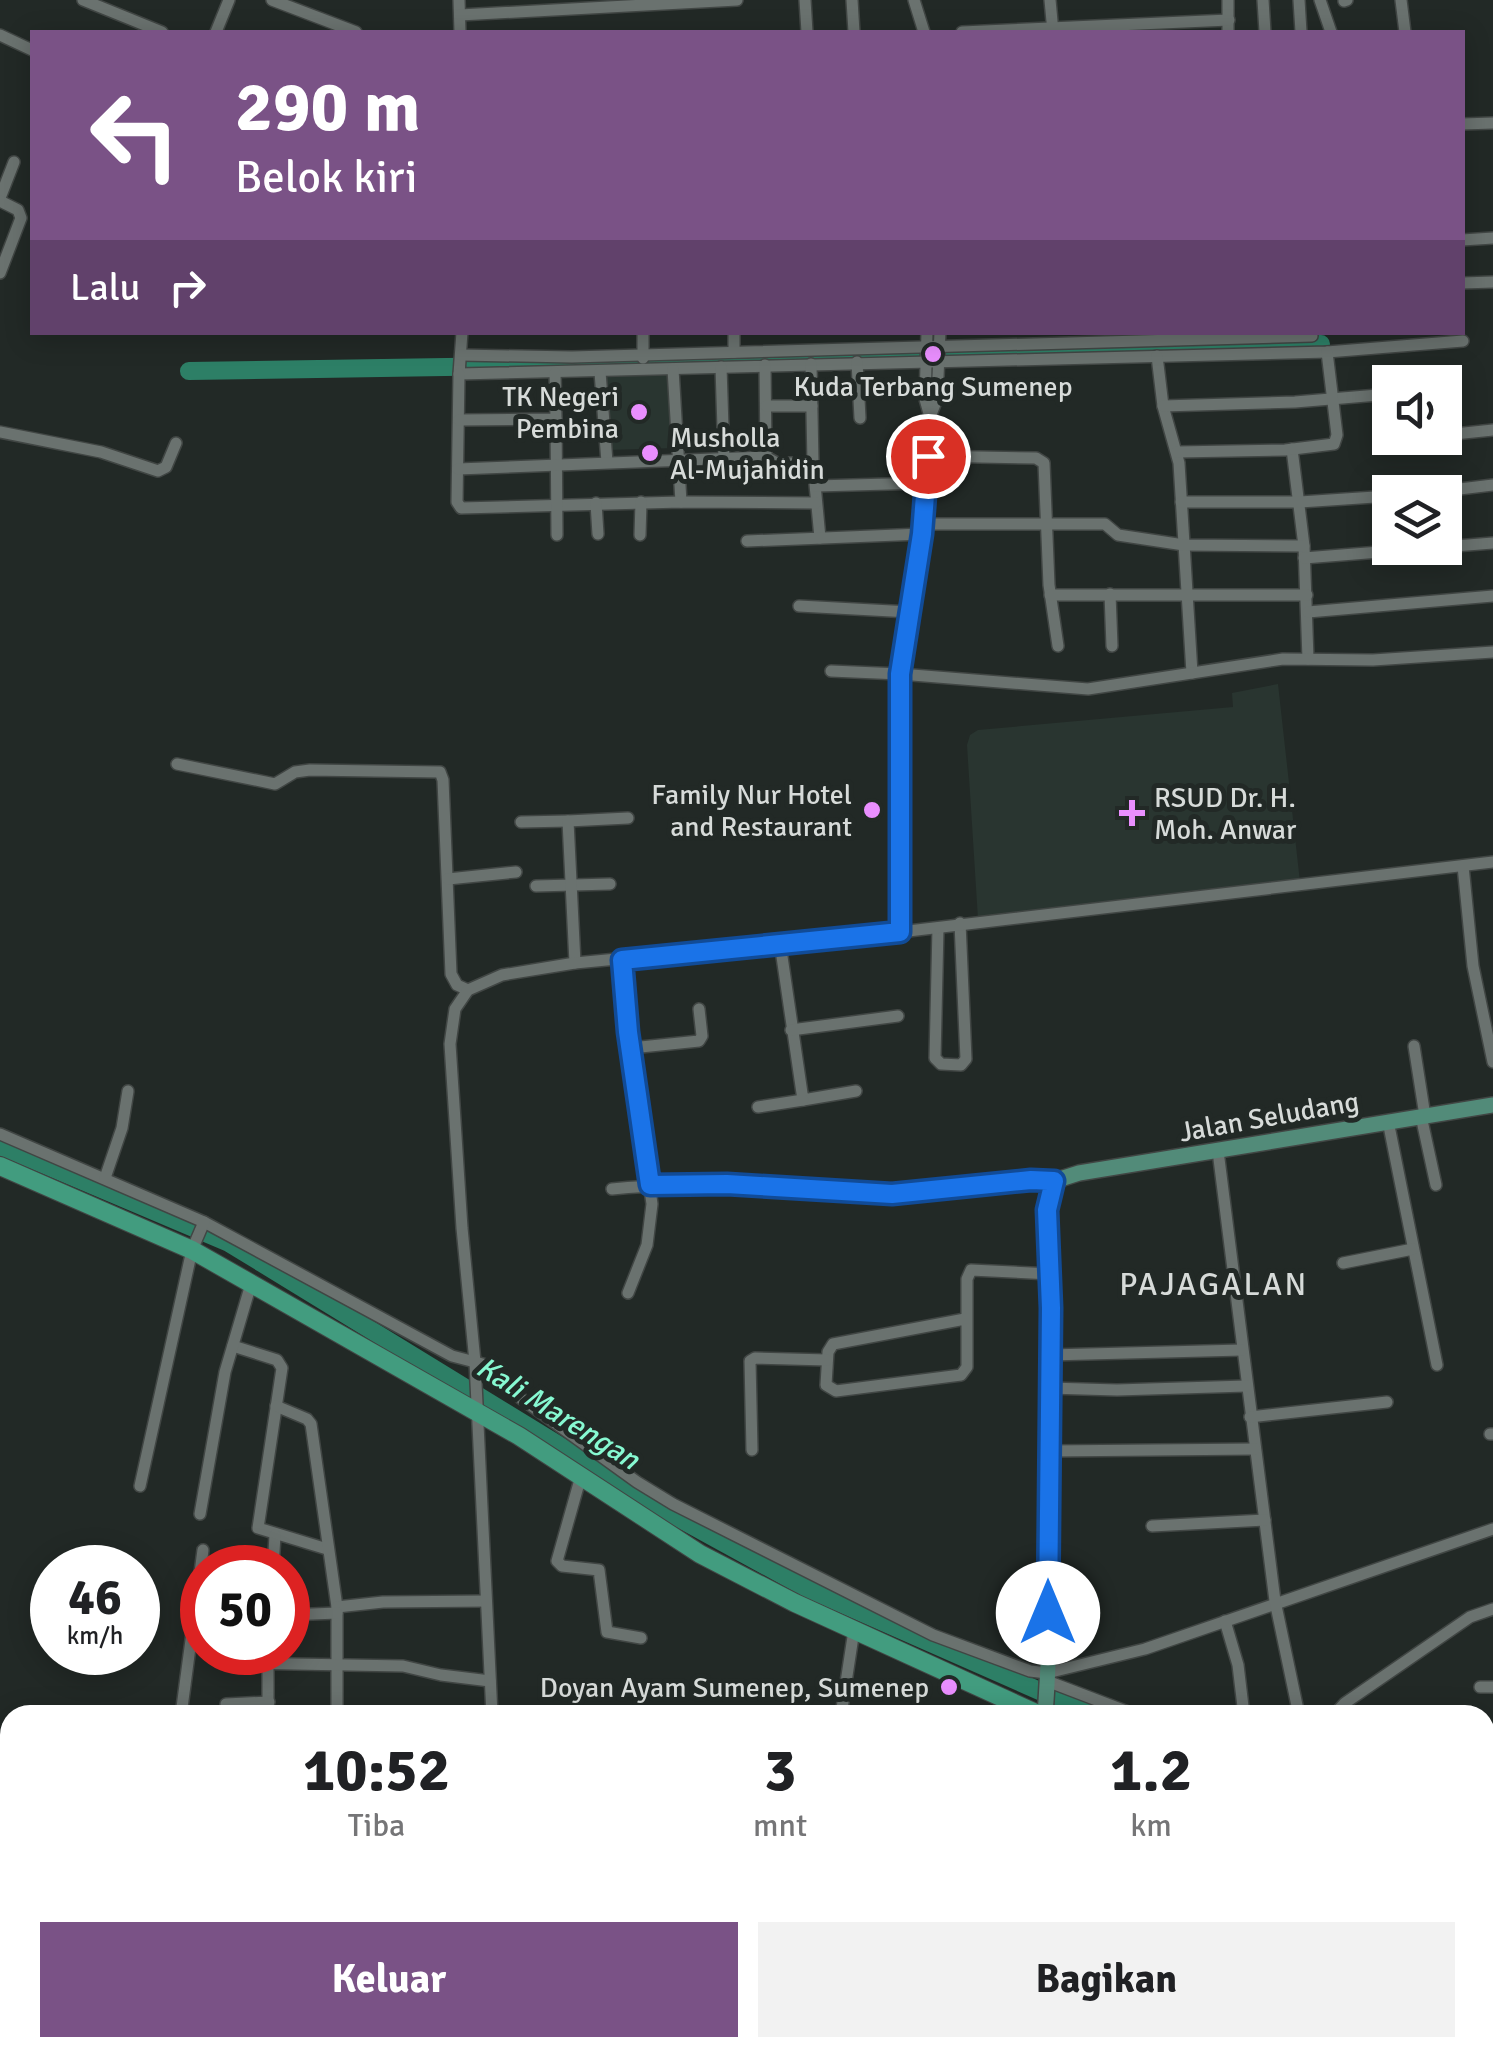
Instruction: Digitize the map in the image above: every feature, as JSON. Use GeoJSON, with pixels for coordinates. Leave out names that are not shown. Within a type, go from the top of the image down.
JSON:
{"type":"FeatureCollection","features":[{"type":"Feature","properties":{"kind":"highway"},"geometry":{"type":"LineString","coordinates":[[0,1166],[199,1235],[252,1284],[476,1404],[700,1554],[854,1630],[1027,1705]]}},
{"type":"Feature","properties":{"kind":"main road","name":"Jalan Seludang"},"geometry":{"type":"LineString","coordinates":[[1054,1181],[1079,1173],[1493,1105]]}},
{"type":"Feature","properties":{"kind":"main road"},"geometry":{"type":"LineString","coordinates":[[1044,1705],[1051,1451],[1047,1210],[1054,1181]]}},
{"type":"Feature","properties":{"kind":"street"},"geometry":{"type":"LineString","coordinates":[[83,0],[157,30]]}},
{"type":"Feature","properties":{"kind":"street"},"geometry":{"type":"LineString","coordinates":[[217,30],[229,0]]}},
{"type":"Feature","properties":{"kind":"street"},"geometry":{"type":"LineString","coordinates":[[272,0],[351,30]]}},
{"type":"Feature","properties":{"kind":"street"},"geometry":{"type":"LineString","coordinates":[[459,0],[460,30]]}},
{"type":"Feature","properties":{"kind":"street"},"geometry":{"type":"LineString","coordinates":[[460,15],[520,6],[736,0]]}},
{"type":"Feature","properties":{"kind":"street"},"geometry":{"type":"LineString","coordinates":[[805,0],[806,30]]}},
{"type":"Feature","properties":{"kind":"street"},"geometry":{"type":"LineString","coordinates":[[852,0],[854,30]]}},
{"type":"Feature","properties":{"kind":"street"},"geometry":{"type":"LineString","coordinates":[[914,0],[923,30]]}},
{"type":"Feature","properties":{"kind":"street"},"geometry":{"type":"LineString","coordinates":[[1050,0],[1053,30]]}},
{"type":"Feature","properties":{"kind":"street"},"geometry":{"type":"LineString","coordinates":[[1088,30],[1228,26],[1228,0]]}},
{"type":"Feature","properties":{"kind":"street"},"geometry":{"type":"LineString","coordinates":[[1264,0],[1265,30]]}},
{"type":"Feature","properties":{"kind":"street"},"geometry":{"type":"LineString","coordinates":[[1299,0],[1301,30]]}},
{"type":"Feature","properties":{"kind":"street"},"geometry":{"type":"LineString","coordinates":[[1320,0],[1330,30]]}},
{"type":"Feature","properties":{"kind":"street"},"geometry":{"type":"LineString","coordinates":[[1401,0],[1406,30]]}},
{"type":"Feature","properties":{"kind":"street"},"geometry":{"type":"LineString","coordinates":[[0,35],[30,49]]}},
{"type":"Feature","properties":{"kind":"street"},"geometry":{"type":"LineString","coordinates":[[1465,124],[1493,123]]}},
{"type":"Feature","properties":{"kind":"street"},"geometry":{"type":"LineString","coordinates":[[1,265],[21,218],[18,210],[0,200],[14,162]]}},
{"type":"Feature","properties":{"kind":"street"},"geometry":{"type":"LineString","coordinates":[[1465,240],[1493,238]]}},
{"type":"Feature","properties":{"kind":"street"},"geometry":{"type":"LineString","coordinates":[[1465,283],[1493,282]]}},
{"type":"Feature","properties":{"kind":"street"},"geometry":{"type":"LineString","coordinates":[[462,335],[458,470],[461,508],[816,502]]}},
{"type":"Feature","properties":{"kind":"street"},"geometry":{"type":"LineString","coordinates":[[643,335],[643,370]]}},
{"type":"Feature","properties":{"kind":"street"},"geometry":{"type":"LineString","coordinates":[[734,335],[734,352]]}},
{"type":"Feature","properties":{"kind":"street"},"geometry":{"type":"LineString","coordinates":[[460,366],[644,354],[1111,345],[1312,336]]}},
{"type":"Feature","properties":{"kind":"street"},"geometry":{"type":"LineString","coordinates":[[1111,345],[1157,356],[1327,352],[1463,341]]}},
{"type":"Feature","properties":{"kind":"street"},"geometry":{"type":"LineString","coordinates":[[460,366],[555,374],[856,362],[932,349]]}},
{"type":"Feature","properties":{"kind":"street"},"geometry":{"type":"LineString","coordinates":[[900,932],[900,674],[923,529],[930,418],[925,399],[932,349]]}},
{"type":"Feature","properties":{"kind":"street"},"geometry":{"type":"LineString","coordinates":[[1177,452],[1334,444],[1337,434],[1327,352]]}},
{"type":"Feature","properties":{"kind":"street"},"geometry":{"type":"LineString","coordinates":[[1157,356],[1163,406],[1177,452],[1192,674]]}},
{"type":"Feature","properties":{"kind":"street"},"geometry":{"type":"LineString","coordinates":[[856,362],[860,418]]}},
{"type":"Feature","properties":{"kind":"street"},"geometry":{"type":"LineString","coordinates":[[811,364],[820,538]]}},
{"type":"Feature","properties":{"kind":"street"},"geometry":{"type":"LineString","coordinates":[[765,365],[766,457]]}},
{"type":"Feature","properties":{"kind":"street"},"geometry":{"type":"LineString","coordinates":[[722,367],[724,458]]}},
{"type":"Feature","properties":{"kind":"street"},"geometry":{"type":"LineString","coordinates":[[673,369],[681,502]]}},
{"type":"Feature","properties":{"kind":"street"},"geometry":{"type":"LineString","coordinates":[[600,372],[606,462]]}},
{"type":"Feature","properties":{"kind":"street"},"geometry":{"type":"LineString","coordinates":[[555,374],[557,535]]}},
{"type":"Feature","properties":{"kind":"street"},"geometry":{"type":"LineString","coordinates":[[1163,406],[1372,396]]}},
{"type":"Feature","properties":{"kind":"street"},"geometry":{"type":"LineString","coordinates":[[766,406],[812,406]]}},
{"type":"Feature","properties":{"kind":"street"},"geometry":{"type":"LineString","coordinates":[[459,420],[556,419]]}},
{"type":"Feature","properties":{"kind":"street"},"geometry":{"type":"LineString","coordinates":[[1462,433],[1493,430]]}},
{"type":"Feature","properties":{"kind":"street"},"geometry":{"type":"LineString","coordinates":[[0,432],[102,452],[158,471],[166,467],[176,444]]}},
{"type":"Feature","properties":{"kind":"street"},"geometry":{"type":"LineString","coordinates":[[1292,449],[1304,552],[1308,659]]}},
{"type":"Feature","properties":{"kind":"street"},"geometry":{"type":"LineString","coordinates":[[928,456],[1040,460],[1046,468],[1050,596],[1058,646]]}},
{"type":"Feature","properties":{"kind":"street"},"geometry":{"type":"LineString","coordinates":[[458,470],[766,457],[777,463],[814,463]]}},
{"type":"Feature","properties":{"kind":"street"},"geometry":{"type":"LineString","coordinates":[[816,486],[925,483]]}},
{"type":"Feature","properties":{"kind":"street"},"geometry":{"type":"LineString","coordinates":[[1462,488],[1493,484]]}},
{"type":"Feature","properties":{"kind":"street"},"geometry":{"type":"LineString","coordinates":[[1181,502],[1372,497]]}},
{"type":"Feature","properties":{"kind":"street"},"geometry":{"type":"LineString","coordinates":[[640,535],[641,502]]}},
{"type":"Feature","properties":{"kind":"street"},"geometry":{"type":"LineString","coordinates":[[596,503],[598,534]]}},
{"type":"Feature","properties":{"kind":"street"},"geometry":{"type":"LineString","coordinates":[[747,541],[923,529],[1105,524],[1118,535],[1184,545],[1304,552],[1493,543]]}},
{"type":"Feature","properties":{"kind":"street"},"geometry":{"type":"LineString","coordinates":[[1110,594],[1112,646]]}},
{"type":"Feature","properties":{"kind":"street"},"geometry":{"type":"LineString","coordinates":[[1050,596],[1307,596]]}},
{"type":"Feature","properties":{"kind":"street"},"geometry":{"type":"LineString","coordinates":[[1308,612],[1493,596]]}},
{"type":"Feature","properties":{"kind":"street"},"geometry":{"type":"LineString","coordinates":[[798,606],[910,612]]}},
{"type":"Feature","properties":{"kind":"street"},"geometry":{"type":"LineString","coordinates":[[831,672],[1088,689],[1283,659],[1373,660],[1493,652]]}},
{"type":"Feature","properties":{"kind":"street"},"geometry":{"type":"LineString","coordinates":[[177,764],[275,784],[295,772],[310,770],[440,772],[451,974],[457,985],[468,990]]}},
{"type":"Feature","properties":{"kind":"street"},"geometry":{"type":"LineString","coordinates":[[521,822],[628,818]]}},
{"type":"Feature","properties":{"kind":"street"},"geometry":{"type":"LineString","coordinates":[[568,821],[575,963]]}},
{"type":"Feature","properties":{"kind":"street"},"geometry":{"type":"LineString","coordinates":[[491,1705],[475,1366],[450,1044],[454,1009],[468,990],[502,974],[575,963],[938,928],[1493,862]]}},
{"type":"Feature","properties":{"kind":"street"},"geometry":{"type":"LineString","coordinates":[[1464,866],[1473,966],[1493,1062]]}},
{"type":"Feature","properties":{"kind":"street"},"geometry":{"type":"LineString","coordinates":[[448,878],[516,872]]}},
{"type":"Feature","properties":{"kind":"street"},"geometry":{"type":"LineString","coordinates":[[536,886],[610,884]]}},
{"type":"Feature","properties":{"kind":"street"},"geometry":{"type":"LineString","coordinates":[[938,928],[935,1058],[941,1064],[961,1065],[966,1059],[960,924]]}},
{"type":"Feature","properties":{"kind":"street"},"geometry":{"type":"LineString","coordinates":[[780,943],[803,1100]]}},
{"type":"Feature","properties":{"kind":"street"},"geometry":{"type":"LineString","coordinates":[[622,960],[652,1204],[647,1245],[628,1293]]}},
{"type":"Feature","properties":{"kind":"street"},"geometry":{"type":"LineString","coordinates":[[631,1048],[699,1041],[699,1009]]}},
{"type":"Feature","properties":{"kind":"street"},"geometry":{"type":"LineString","coordinates":[[791,1030],[898,1016]]}},
{"type":"Feature","properties":{"kind":"street"},"geometry":{"type":"LineString","coordinates":[[1414,1046],[1436,1185]]}},
{"type":"Feature","properties":{"kind":"street"},"geometry":{"type":"LineString","coordinates":[[106,1178],[122,1128],[128,1091]]}},
{"type":"Feature","properties":{"kind":"street"},"geometry":{"type":"LineString","coordinates":[[758,1107],[856,1092]]}},
{"type":"Feature","properties":{"kind":"street"},"geometry":{"type":"LineString","coordinates":[[1388,1122],[1437,1365]]}},
{"type":"Feature","properties":{"kind":"street"},"geometry":{"type":"LineString","coordinates":[[0,1134],[106,1178],[199,1235],[370,1310],[418,1340],[475,1366],[494,1367],[515,1394],[673,1504],[934,1635],[1113,1705]]}},
{"type":"Feature","properties":{"kind":"street"},"geometry":{"type":"LineString","coordinates":[[1218,1151],[1275,1602],[1296,1705]]}},
{"type":"Feature","properties":{"kind":"street"},"geometry":{"type":"LineString","coordinates":[[612,1189],[727,1184],[892,1194],[1054,1181]]}},
{"type":"Feature","properties":{"kind":"street"},"geometry":{"type":"LineString","coordinates":[[140,1486],[199,1235]]}},
{"type":"Feature","properties":{"kind":"street"},"geometry":{"type":"LineString","coordinates":[[1344,1263],[1414,1248]]}},
{"type":"Feature","properties":{"kind":"street"},"geometry":{"type":"LineString","coordinates":[[965,1319],[833,1344],[827,1360],[826,1385],[836,1391],[961,1375],[967,1368],[966,1278],[972,1270],[1051,1274]]}},
{"type":"Feature","properties":{"kind":"street"},"geometry":{"type":"LineString","coordinates":[[200,1514],[225,1372],[252,1284]]}},
{"type":"Feature","properties":{"kind":"street"},"geometry":{"type":"LineString","coordinates":[[233,1346],[281,1363],[256,1524],[260,1531],[327,1549]]}},
{"type":"Feature","properties":{"kind":"street"},"geometry":{"type":"LineString","coordinates":[[1050,1355],[1242,1350]]}},
{"type":"Feature","properties":{"kind":"street"},"geometry":{"type":"LineString","coordinates":[[752,1450],[750,1361],[827,1360]]}},
{"type":"Feature","properties":{"kind":"street"},"geometry":{"type":"LineString","coordinates":[[1049,1388],[1246,1386]]}},
{"type":"Feature","properties":{"kind":"street"},"geometry":{"type":"LineString","coordinates":[[1250,1417],[1387,1402]]}},
{"type":"Feature","properties":{"kind":"street"},"geometry":{"type":"LineString","coordinates":[[276,1406],[307,1419],[310,1424],[337,1610],[337,1705]]}},
{"type":"Feature","properties":{"kind":"street"},"geometry":{"type":"LineString","coordinates":[[1051,1451],[1255,1450]]}},
{"type":"Feature","properties":{"kind":"street"},"geometry":{"type":"LineString","coordinates":[[580,1476],[556,1561],[562,1566],[601,1572],[606,1632],[641,1638]]}},
{"type":"Feature","properties":{"kind":"street"},"geometry":{"type":"LineString","coordinates":[[1152,1526],[1265,1520]]}},
{"type":"Feature","properties":{"kind":"street"},"geometry":{"type":"LineString","coordinates":[[1047,1677],[1145,1649],[1493,1528]]}},
{"type":"Feature","properties":{"kind":"street"},"geometry":{"type":"LineString","coordinates":[[274,1545],[275,1535]]}},
{"type":"Feature","properties":{"kind":"street"},"geometry":{"type":"LineString","coordinates":[[310,1613],[384,1602],[486,1601]]}},
{"type":"Feature","properties":{"kind":"street"},"geometry":{"type":"LineString","coordinates":[[1344,1705],[1470,1617],[1493,1609]]}},
{"type":"Feature","properties":{"kind":"street"},"geometry":{"type":"LineString","coordinates":[[1225,1621],[1238,1665],[1243,1705]]}},
{"type":"Feature","properties":{"kind":"street"},"geometry":{"type":"LineString","coordinates":[[842,1705],[854,1630]]}},
{"type":"Feature","properties":{"kind":"street"},"geometry":{"type":"LineString","coordinates":[[310,1661],[403,1666],[490,1681]]}},
{"type":"Feature","properties":{"kind":"street"},"geometry":{"type":"LineString","coordinates":[[182,1705],[186,1675]]}},
{"type":"Feature","properties":{"kind":"street"},"geometry":{"type":"LineString","coordinates":[[268,1675],[269,1705]]}},
{"type":"Feature","properties":{"kind":"street"},"geometry":{"type":"LineString","coordinates":[[226,1704],[237,1705]]}},
{"type":"Feature","properties":{"kind":"shaded area","name":"TK Negeri Pembina"},"geometry":{"type":"Polygon","coordinates":[[[669,374],[675,448],[607,450],[604,376],[669,374]]]}},
{"type":"Feature","properties":{"kind":"shaded area","name":"RSUD Dr. H. Moh. Anwar"},"geometry":{"type":"Polygon","coordinates":[[[1278,684],[1300,882],[978,919],[967,745],[970,735],[978,730],[1233,707],[1232,693],[1278,684]]]}},
{"type":"Feature","properties":{"kind":"waterway"},"geometry":{"type":"LineString","coordinates":[[945,353],[1321,344]]}},
{"type":"Feature","properties":{"kind":"waterway"},"geometry":{"type":"LineString","coordinates":[[189,371],[633,364],[921,353]]}},
{"type":"Feature","properties":{"kind":"waterway","name":"Kali Marengan"},"geometry":{"type":"LineString","coordinates":[[0,1146],[229,1243],[671,1514],[808,1589],[1071,1705]]}},
{"type":"Feature","properties":{"kind":"place","name":"Kuda Terbang Sumenep"},"geometry":{"type":"Point","coordinates":[933,354]}},
{"type":"Feature","properties":{"kind":"place","name":"TK Negeri Pembina"},"geometry":{"type":"Point","coordinates":[639,412]}},
{"type":"Feature","properties":{"kind":"place","name":"Musholla Al-Mujahidin"},"geometry":{"type":"Point","coordinates":[650,453]}},
{"type":"Feature","properties":{"kind":"place","name":"Family Nur Hotel and Restaurant"},"geometry":{"type":"Point","coordinates":[872,810]}},
{"type":"Feature","properties":{"kind":"place","name":"RSUD Dr. H. Moh. Anwar"},"geometry":{"type":"Point","coordinates":[1132,813]}},
{"type":"Feature","properties":{"kind":"place","name":"Doyan Ayam Sumenep, Sumenep"},"geometry":{"type":"Point","coordinates":[949,1687]}},
{"type":"Feature","properties":{"kind":"district","name":"PAJAGALAN"},"geometry":{"type":"Point","coordinates":[1214,1284]}},
{"type":"Feature","properties":{"kind":"route"},"geometry":{"type":"LineString","coordinates":[[928,456],[922,534],[900,674],[900,932],[622,960],[628,1032],[650,1185],[727,1184],[892,1194],[1054,1181],[1047,1210],[1051,1274],[1048,1613]]}}]}
